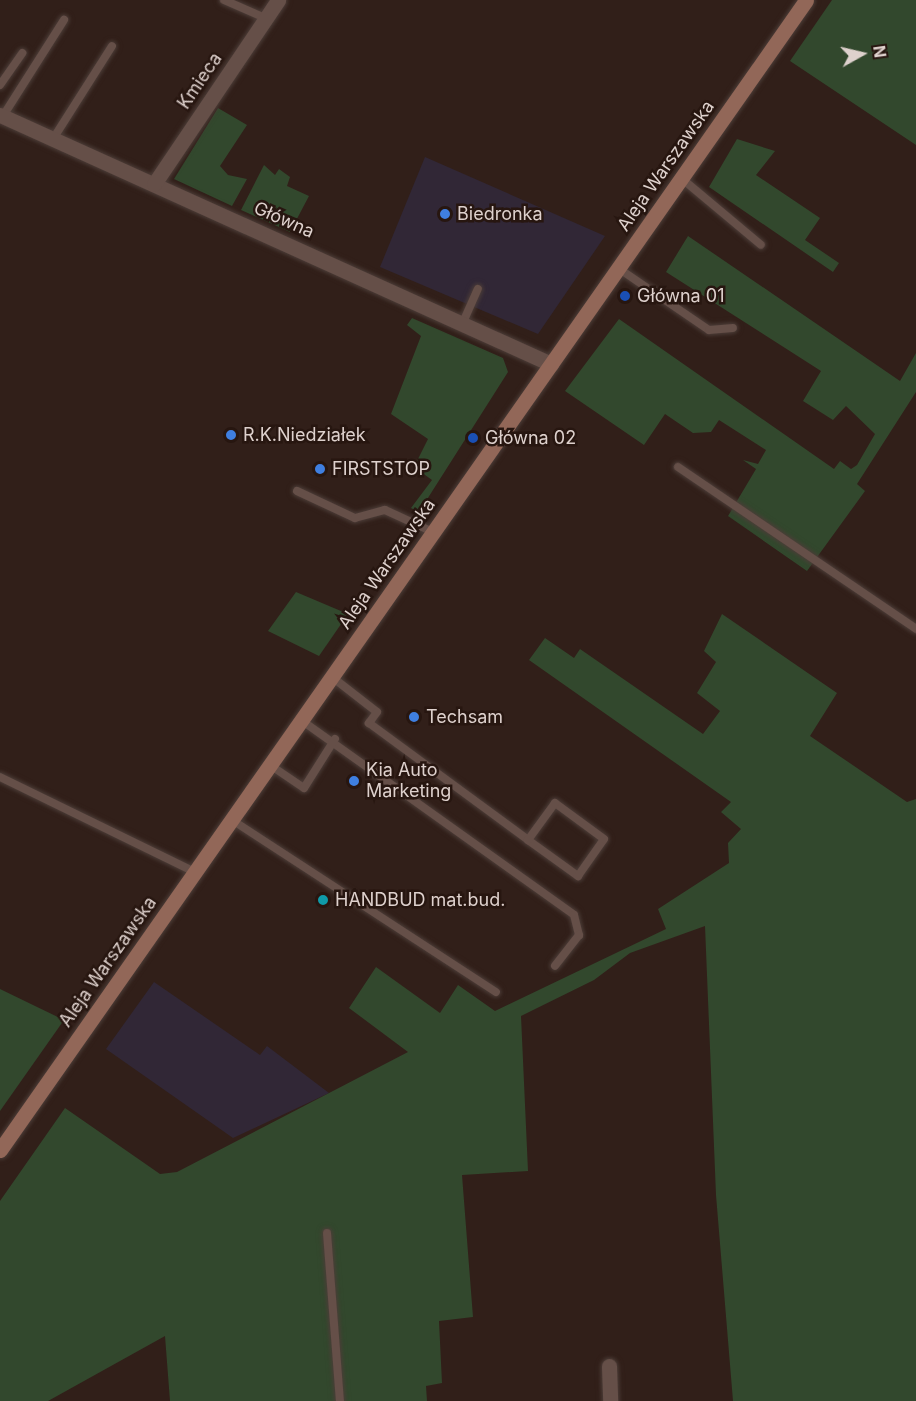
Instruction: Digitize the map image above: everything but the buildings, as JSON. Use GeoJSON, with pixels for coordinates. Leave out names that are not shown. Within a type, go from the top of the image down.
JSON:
{"type":"FeatureCollection","features":[{"type":"Feature","properties":{"kind":"street","name":"Kmieca"},"geometry":{"type":"LineString","coordinates":[[154,184],[278,0]]}},
{"type":"Feature","properties":{"kind":"street","name":"Aleja Warszawska"},"geometry":{"type":"LineString","coordinates":[[0,1150],[806,0]]}},
{"type":"Feature","properties":{"kind":"street","name":"Główna"},"geometry":{"type":"LineString","coordinates":[[2,116],[464,320],[551,364]]}},
{"type":"Feature","properties":{"kind":"street"},"geometry":{"type":"LineString","coordinates":[[609,1366],[610,1401]]}},
{"type":"Feature","properties":{"kind":"lane"},"geometry":{"type":"LineString","coordinates":[[224,0],[265,18]]}},
{"type":"Feature","properties":{"kind":"lane"},"geometry":{"type":"LineString","coordinates":[[2,116],[64,20]]}},
{"type":"Feature","properties":{"kind":"lane"},"geometry":{"type":"LineString","coordinates":[[53,139],[112,45]]}},
{"type":"Feature","properties":{"kind":"lane"},"geometry":{"type":"LineString","coordinates":[[0,85],[22,53]]}},
{"type":"Feature","properties":{"kind":"lane"},"geometry":{"type":"LineString","coordinates":[[681,178],[761,245]]}},
{"type":"Feature","properties":{"kind":"lane"},"geometry":{"type":"LineString","coordinates":[[618,268],[709,330],[733,328]]}},
{"type":"Feature","properties":{"kind":"lane"},"geometry":{"type":"LineString","coordinates":[[464,320],[478,289]]}},
{"type":"Feature","properties":{"kind":"lane"},"geometry":{"type":"LineString","coordinates":[[678,467],[916,629]]}},
{"type":"Feature","properties":{"kind":"lane"},"geometry":{"type":"LineString","coordinates":[[297,491],[355,518],[385,510],[433,532]]}},
{"type":"Feature","properties":{"kind":"lane"},"geometry":{"type":"LineString","coordinates":[[332,677],[377,712],[369,723],[528,840],[578,876],[604,839],[555,803],[528,840]]}},
{"type":"Feature","properties":{"kind":"lane"},"geometry":{"type":"LineString","coordinates":[[301,720],[335,740],[574,915],[579,935],[555,966]]}},
{"type":"Feature","properties":{"kind":"lane"},"geometry":{"type":"LineString","coordinates":[[270,765],[304,788],[335,740]]}},
{"type":"Feature","properties":{"kind":"lane"},"geometry":{"type":"LineString","coordinates":[[0,777],[195,872]]}},
{"type":"Feature","properties":{"kind":"lane"},"geometry":{"type":"LineString","coordinates":[[232,820],[496,992]]}},
{"type":"Feature","properties":{"kind":"lane"},"geometry":{"type":"LineString","coordinates":[[327,1233],[340,1401]]}},
{"type":"Feature","properties":{"kind":"shaded area"},"geometry":{"type":"Polygon","coordinates":[[[425,157],[605,236],[538,334],[380,267],[425,157]]]}},
{"type":"Feature","properties":{"kind":"shaded area"},"geometry":{"type":"Polygon","coordinates":[[[154,982],[260,1055],[267,1046],[329,1093],[233,1138],[106,1049],[154,982]]]}},
{"type":"Feature","properties":{"kind":"green space"},"geometry":{"type":"Polygon","coordinates":[[[832,0],[916,0],[916,145],[790,61],[832,0]]]}},
{"type":"Feature","properties":{"kind":"green space"},"geometry":{"type":"Polygon","coordinates":[[[218,108],[247,125],[220,166],[228,175],[247,179],[232,206],[174,179],[218,108]]]}},
{"type":"Feature","properties":{"kind":"green space"},"geometry":{"type":"Polygon","coordinates":[[[737,139],[775,151],[756,175],[820,218],[805,240],[839,263],[833,272],[709,187],[737,139]]]}},
{"type":"Feature","properties":{"kind":"green space"},"geometry":{"type":"Polygon","coordinates":[[[264,165],[275,175],[279,169],[290,177],[287,186],[309,196],[290,232],[241,210],[264,165]]]}},
{"type":"Feature","properties":{"kind":"green space"},"geometry":{"type":"Polygon","coordinates":[[[688,236],[900,381],[916,353],[916,392],[857,484],[865,491],[807,571],[728,516],[756,469],[743,460],[758,464],[766,450],[719,420],[711,432],[693,433],[665,414],[644,445],[565,391],[619,319],[834,469],[840,461],[851,469],[857,465],[875,434],[846,406],[833,420],[803,401],[821,371],[666,272],[688,236]]]}},
{"type":"Feature","properties":{"kind":"green space"},"geometry":{"type":"Polygon","coordinates":[[[412,318],[503,358],[508,372],[419,512],[411,508],[432,480],[414,467],[428,439],[391,414],[421,336],[407,325],[412,318]]]}},
{"type":"Feature","properties":{"kind":"green space"},"geometry":{"type":"Polygon","coordinates":[[[296,592],[348,614],[319,656],[268,631],[296,592]]]}},
{"type":"Feature","properties":{"kind":"green space"},"geometry":{"type":"Polygon","coordinates":[[[722,614],[837,693],[810,736],[907,802],[916,799],[916,1401],[733,1401],[716,1195],[705,926],[630,953],[594,980],[521,1016],[528,1171],[462,1175],[473,1317],[439,1321],[442,1383],[426,1386],[427,1401],[170,1401],[165,1336],[48,1401],[0,1401],[0,1201],[65,1108],[160,1174],[177,1172],[408,1052],[349,1008],[376,967],[440,1013],[458,985],[495,1011],[666,929],[658,909],[729,863],[728,843],[741,829],[721,812],[731,802],[529,660],[545,638],[574,658],[580,649],[703,734],[720,711],[697,693],[716,662],[704,651],[722,614]]]}},
{"type":"Feature","properties":{"kind":"green space"},"geometry":{"type":"Polygon","coordinates":[[[0,989],[64,1020],[0,1111],[0,989]]]}},
{"type":"Feature","properties":{"kind":"place","name":"Biedronka"},"geometry":{"type":"Point","coordinates":[445,214]}},
{"type":"Feature","properties":{"kind":"place","name":"Główna 01"},"geometry":{"type":"Point","coordinates":[625,296]}},
{"type":"Feature","properties":{"kind":"place","name":"R.K.Niedziałek"},"geometry":{"type":"Point","coordinates":[231,435]}},
{"type":"Feature","properties":{"kind":"place","name":"Główna 02"},"geometry":{"type":"Point","coordinates":[473,438]}},
{"type":"Feature","properties":{"kind":"place","name":"FIRSTSTOP"},"geometry":{"type":"Point","coordinates":[320,469]}},
{"type":"Feature","properties":{"kind":"place","name":"Techsam"},"geometry":{"type":"Point","coordinates":[414,717]}},
{"type":"Feature","properties":{"kind":"place","name":"Kia Auto Marketing"},"geometry":{"type":"Point","coordinates":[354,781]}},
{"type":"Feature","properties":{"kind":"place","name":"HANDBUD mat.bud."},"geometry":{"type":"Point","coordinates":[323,900]}}]}
